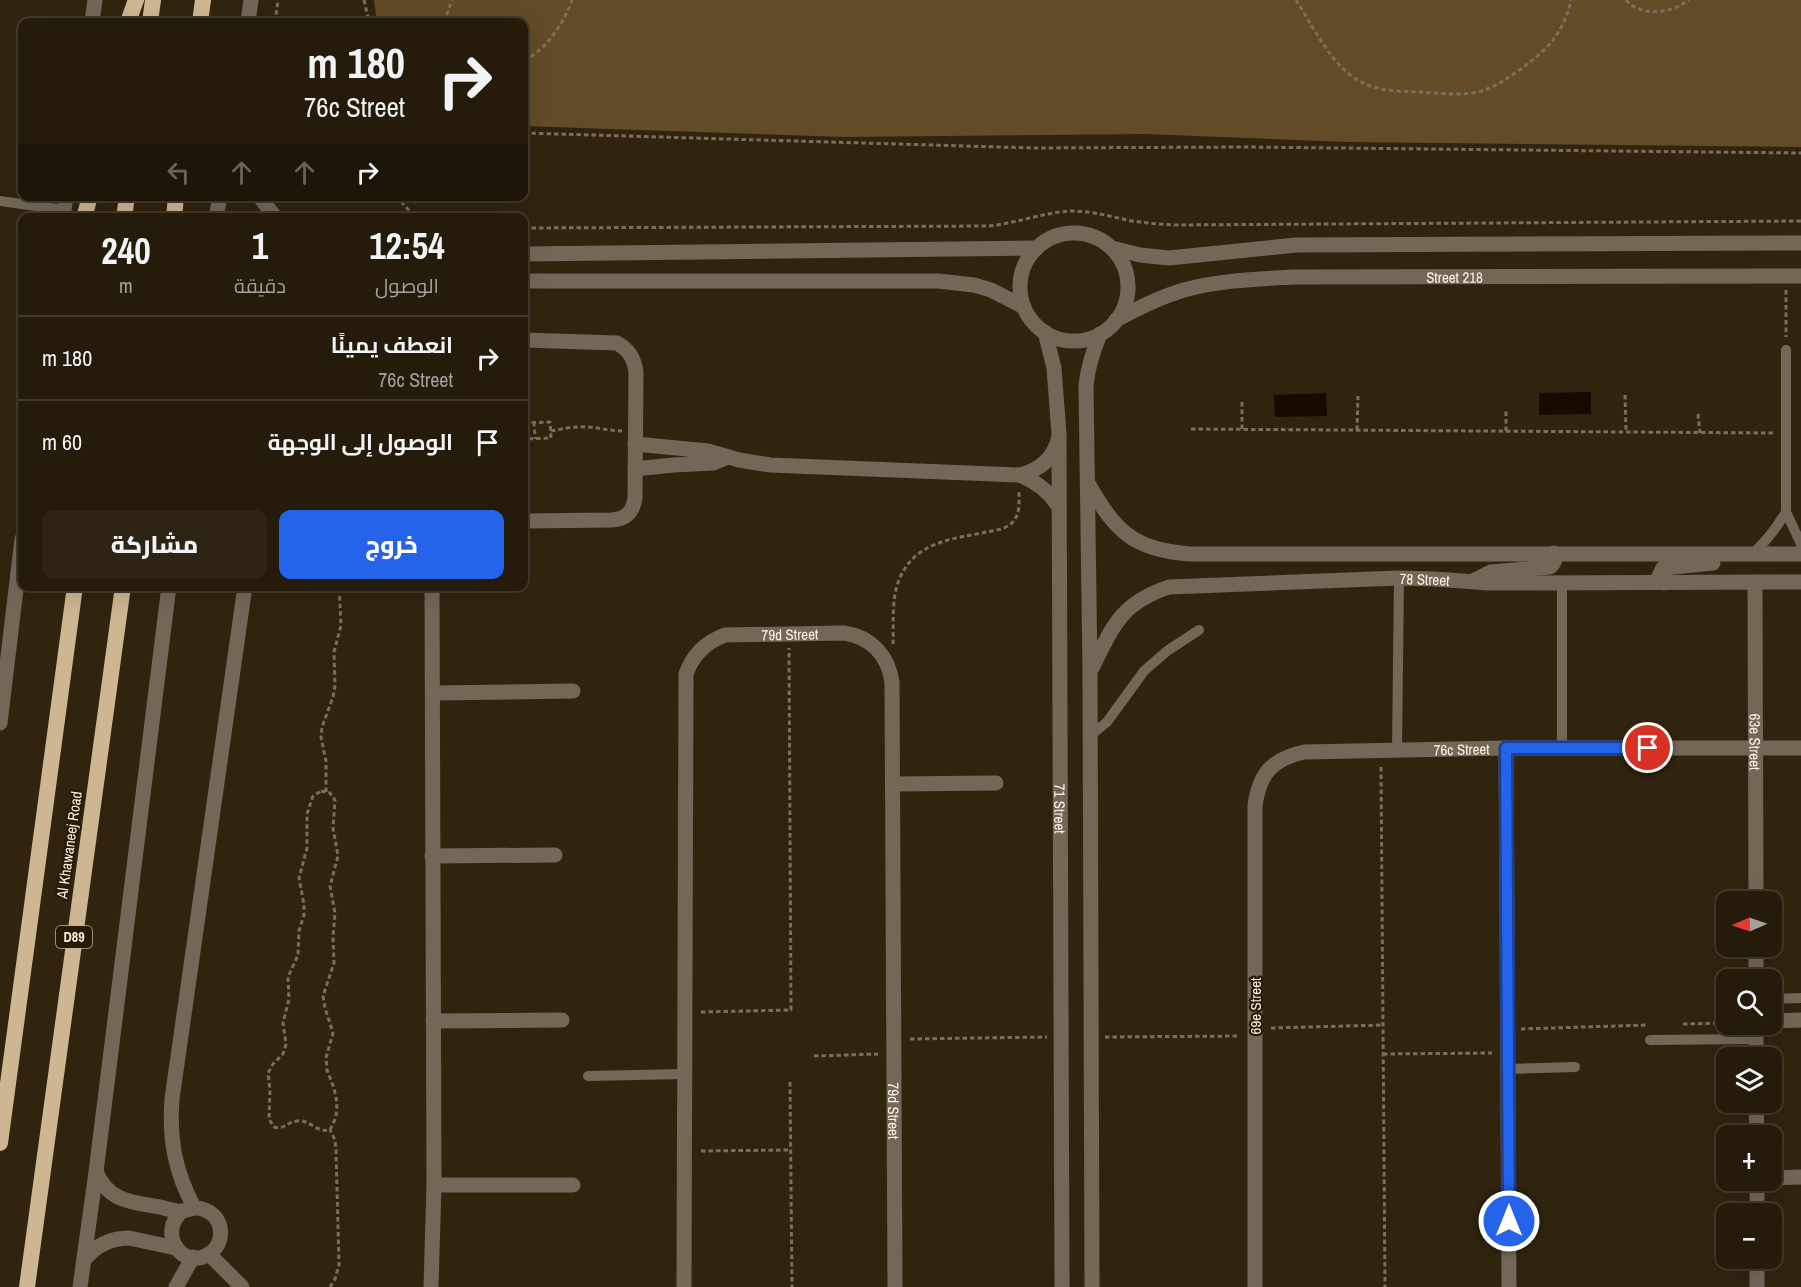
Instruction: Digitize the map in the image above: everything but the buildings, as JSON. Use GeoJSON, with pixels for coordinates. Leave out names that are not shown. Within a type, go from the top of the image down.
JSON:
{"type":"FeatureCollection","features":[{"type":"Feature","properties":{"kind":"highway"},"geometry":{"type":"LineString","coordinates":[[129,18],[136,0]]}},
{"type":"Feature","properties":{"kind":"highway"},"geometry":{"type":"LineString","coordinates":[[151,18],[153,0]]}},
{"type":"Feature","properties":{"kind":"highway"},"geometry":{"type":"LineString","coordinates":[[201,18],[203,0]]}},
{"type":"Feature","properties":{"kind":"highway","name":"Al Khawaneej Road"},"geometry":{"type":"LineString","coordinates":[[0,1143],[74,591]]}},
{"type":"Feature","properties":{"kind":"highway","name":"Al Khawaneej Road"},"geometry":{"type":"LineString","coordinates":[[27,1287],[122,591]]}},
{"type":"Feature","properties":{"kind":"street"},"geometry":{"type":"LineString","coordinates":[[93,18],[95,0]]}},
{"type":"Feature","properties":{"kind":"street"},"geometry":{"type":"LineString","coordinates":[[249,18],[251,0]]}},
{"type":"Feature","properties":{"kind":"street"},"geometry":{"type":"LineString","coordinates":[[263,201],[272,213]]}},
{"type":"Feature","properties":{"kind":"street"},"geometry":{"type":"LineString","coordinates":[[1112,248],[1119,257],[1127,278],[1126,300],[1116,320],[1100,334],[1072,341],[1054,337],[1036,326],[1024,307],[1020,286],[1024,265],[1037,248],[1054,237],[1074,232],[1094,237],[1112,248],[1140,255],[1169,258],[1296,245],[1801,243]]}},
{"type":"Feature","properties":{"kind":"street"},"geometry":{"type":"LineString","coordinates":[[528,254],[1037,248]]}},
{"type":"Feature","properties":{"kind":"street","name":"Street 218"},"geometry":{"type":"LineString","coordinates":[[1116,320],[1153,301],[1184,290],[1263,278],[1793,276]]}},
{"type":"Feature","properties":{"kind":"street"},"geometry":{"type":"LineString","coordinates":[[528,281],[938,281],[974,285],[991,290],[1024,307]]}},
{"type":"Feature","properties":{"kind":"street","name":"71 Street"},"geometry":{"type":"LineString","coordinates":[[1045,332],[1054,368],[1059,434],[1062,1287]]}},
{"type":"Feature","properties":{"kind":"street","name":"71 Street"},"geometry":{"type":"LineString","coordinates":[[1092,1287],[1089,484],[1086,385],[1088,368],[1100,334]]}},
{"type":"Feature","properties":{"kind":"street"},"geometry":{"type":"LineString","coordinates":[[528,340],[608,342],[625,348],[635,363],[634,507],[621,519],[528,521]]}},
{"type":"Feature","properties":{"kind":"street"},"geometry":{"type":"LineString","coordinates":[[635,438],[770,465],[1020,475],[1041,466],[1050,457],[1056,447],[1059,434]]}},
{"type":"Feature","properties":{"kind":"street"},"geometry":{"type":"LineString","coordinates":[[635,470],[713,463],[728,458]]}},
{"type":"Feature","properties":{"kind":"street"},"geometry":{"type":"LineString","coordinates":[[1020,475],[1046,490],[1059,507]]}},
{"type":"Feature","properties":{"kind":"street","name":"78 Street"},"geometry":{"type":"LineString","coordinates":[[1089,484],[1105,513],[1118,527],[1143,544],[1170,553],[1801,554]]}},
{"type":"Feature","properties":{"kind":"street"},"geometry":{"type":"LineString","coordinates":[[1470,582],[1491,572],[1550,567],[1554,564],[1554,553]]}},
{"type":"Feature","properties":{"kind":"street"},"geometry":{"type":"LineString","coordinates":[[1664,584],[1659,576],[1663,568],[1727,562],[1751,555]]}},
{"type":"Feature","properties":{"kind":"street"},"geometry":{"type":"LineString","coordinates":[[0,723],[18,571]]}},
{"type":"Feature","properties":{"kind":"street","name":"78 Street"},"geometry":{"type":"LineString","coordinates":[[1090,671],[1119,619],[1132,604],[1149,593],[1168,587],[1399,578],[1470,582],[1562,583],[1801,582]]}},
{"type":"Feature","properties":{"kind":"street","name":"63e Street"},"geometry":{"type":"LineString","coordinates":[[1755,582],[1756,891]]}},
{"type":"Feature","properties":{"kind":"street"},"geometry":{"type":"LineString","coordinates":[[80,1287],[168,591]]}},
{"type":"Feature","properties":{"kind":"street"},"geometry":{"type":"LineString","coordinates":[[188,1209],[175,1161],[170,1123],[172,1099],[244,591]]}},
{"type":"Feature","properties":{"kind":"street"},"geometry":{"type":"LineString","coordinates":[[431,1287],[434,1185],[432,591]]}},
{"type":"Feature","properties":{"kind":"street","name":"79d Street"},"geometry":{"type":"LineString","coordinates":[[684,1287],[686,674],[694,656],[708,643],[735,634],[854,634],[870,642],[883,655],[888,664],[892,682],[895,1287]]}},
{"type":"Feature","properties":{"kind":"street"},"geometry":{"type":"LineString","coordinates":[[433,693],[573,691]]}},
{"type":"Feature","properties":{"kind":"street"},"geometry":{"type":"LineString","coordinates":[[1506,748],[1509,1287]]}},
{"type":"Feature","properties":{"kind":"street","name":"76c Street"},"geometry":{"type":"LineString","coordinates":[[1304,752],[1506,748],[1801,748]]}},
{"type":"Feature","properties":{"kind":"street","name":"69e Street"},"geometry":{"type":"LineString","coordinates":[[1255,1287],[1255,807],[1257,790],[1264,776],[1274,764],[1288,755],[1304,752]]}},
{"type":"Feature","properties":{"kind":"street"},"geometry":{"type":"LineString","coordinates":[[893,784],[996,783]]}},
{"type":"Feature","properties":{"kind":"street"},"geometry":{"type":"LineString","coordinates":[[432,856],[555,855]]}},
{"type":"Feature","properties":{"kind":"street"},"geometry":{"type":"LineString","coordinates":[[433,1021],[562,1020]]}},
{"type":"Feature","properties":{"kind":"street"},"geometry":{"type":"LineString","coordinates":[[1782,1021],[1801,1020]]}},
{"type":"Feature","properties":{"kind":"street"},"geometry":{"type":"LineString","coordinates":[[1782,1168],[1801,1167]]}},
{"type":"Feature","properties":{"kind":"street"},"geometry":{"type":"LineString","coordinates":[[96,1172],[105,1186],[118,1197],[130,1202],[188,1209],[210,1212],[216,1217],[221,1233],[215,1248],[209,1254],[201,1257],[181,1253],[173,1241],[173,1221],[188,1209]]}},
{"type":"Feature","properties":{"kind":"street"},"geometry":{"type":"LineString","coordinates":[[1782,1178],[1801,1177]]}},
{"type":"Feature","properties":{"kind":"street"},"geometry":{"type":"LineString","coordinates":[[434,1185],[573,1185]]}},
{"type":"Feature","properties":{"kind":"street"},"geometry":{"type":"LineString","coordinates":[[84,1260],[105,1242],[121,1238],[146,1233],[173,1241]]}},
{"type":"Feature","properties":{"kind":"street"},"geometry":{"type":"LineString","coordinates":[[209,1254],[242,1287]]}},
{"type":"Feature","properties":{"kind":"street"},"geometry":{"type":"LineString","coordinates":[[176,1287],[193,1257]]}},
{"type":"Feature","properties":{"kind":"street"},"geometry":{"type":"LineString","coordinates":[[1757,1269],[1757,1287]]}},
{"type":"Feature","properties":{"kind":"lane"},"geometry":{"type":"LineString","coordinates":[[0,201],[64,208]]}},
{"type":"Feature","properties":{"kind":"lane"},"geometry":{"type":"LineString","coordinates":[[1786,350],[1786,512],[1801,544]]}},
{"type":"Feature","properties":{"kind":"lane"},"geometry":{"type":"LineString","coordinates":[[1751,555],[1765,543],[1786,512]]}},
{"type":"Feature","properties":{"kind":"lane"},"geometry":{"type":"LineString","coordinates":[[1397,749],[1399,578]]}},
{"type":"Feature","properties":{"kind":"lane"},"geometry":{"type":"LineString","coordinates":[[1562,583],[1562,748]]}},
{"type":"Feature","properties":{"kind":"lane"},"geometry":{"type":"LineString","coordinates":[[1090,736],[1107,722],[1144,671],[1167,651],[1199,630]]}},
{"type":"Feature","properties":{"kind":"lane"},"geometry":{"type":"LineString","coordinates":[[1782,999],[1801,998]]}},
{"type":"Feature","properties":{"kind":"lane"},"geometry":{"type":"LineString","coordinates":[[1650,1040],[1716,1035]]}},
{"type":"Feature","properties":{"kind":"lane"},"geometry":{"type":"LineString","coordinates":[[1508,1061],[1575,1066]]}},
{"type":"Feature","properties":{"kind":"lane"},"geometry":{"type":"LineString","coordinates":[[588,1076],[684,1074]]}},
{"type":"Feature","properties":{"kind":"path"},"geometry":{"type":"LineString","coordinates":[[276,18],[278,0]]}},
{"type":"Feature","properties":{"kind":"path"},"geometry":{"type":"LineString","coordinates":[[364,0],[368,18]]}},
{"type":"Feature","properties":{"kind":"path"},"geometry":{"type":"LineString","coordinates":[[445,18],[452,0]]}},
{"type":"Feature","properties":{"kind":"path"},"geometry":{"type":"LineString","coordinates":[[528,58],[547,43],[566,15],[572,0]]}},
{"type":"Feature","properties":{"kind":"path"},"geometry":{"type":"LineString","coordinates":[[1296,0],[1335,60],[1365,85],[1391,91],[1454,94],[1466,94],[1490,88],[1537,58],[1564,25],[1572,0]]}},
{"type":"Feature","properties":{"kind":"path"},"geometry":{"type":"LineString","coordinates":[[1626,0],[1632,6],[1645,12],[1676,7],[1689,0]]}},
{"type":"Feature","properties":{"kind":"path"},"geometry":{"type":"LineString","coordinates":[[528,133],[1034,148],[1268,147],[1801,153]]}},
{"type":"Feature","properties":{"kind":"path"},"geometry":{"type":"LineString","coordinates":[[401,201],[411,213]]}},
{"type":"Feature","properties":{"kind":"path"},"geometry":{"type":"LineString","coordinates":[[528,228],[989,226],[1074,211],[1098,213],[1137,222],[1174,225],[1801,221]]}},
{"type":"Feature","properties":{"kind":"path"},"geometry":{"type":"LineString","coordinates":[[1786,350],[1793,276]]}},
{"type":"Feature","properties":{"kind":"path"},"geometry":{"type":"LineString","coordinates":[[1625,395],[1626,432]]}},
{"type":"Feature","properties":{"kind":"path"},"geometry":{"type":"LineString","coordinates":[[1357,430],[1358,396]]}},
{"type":"Feature","properties":{"kind":"path"},"geometry":{"type":"LineString","coordinates":[[1242,401],[1242,429]]}},
{"type":"Feature","properties":{"kind":"path"},"geometry":{"type":"LineString","coordinates":[[1506,410],[1506,431]]}},
{"type":"Feature","properties":{"kind":"path"},"geometry":{"type":"LineString","coordinates":[[1698,414],[1700,433]]}},
{"type":"Feature","properties":{"kind":"path"},"geometry":{"type":"LineString","coordinates":[[534,422],[535,439]]}},
{"type":"Feature","properties":{"kind":"path"},"geometry":{"type":"LineString","coordinates":[[528,423],[550,422],[551,431],[551,438],[528,439]]}},
{"type":"Feature","properties":{"kind":"path"},"geometry":{"type":"LineString","coordinates":[[551,431],[593,427],[635,438]]}},
{"type":"Feature","properties":{"kind":"path"},"geometry":{"type":"LineString","coordinates":[[1191,429],[1786,433]]}},
{"type":"Feature","properties":{"kind":"path"},"geometry":{"type":"LineString","coordinates":[[893,651],[895,596],[904,570],[917,554],[934,543],[1007,527],[1018,513],[1020,475]]}},
{"type":"Feature","properties":{"kind":"path"},"geometry":{"type":"LineString","coordinates":[[326,792],[326,761],[321,737],[335,686],[334,652],[341,624],[339,591]]}},
{"type":"Feature","properties":{"kind":"path"},"geometry":{"type":"LineString","coordinates":[[684,1012],[791,1010],[789,634]]}},
{"type":"Feature","properties":{"kind":"path"},"geometry":{"type":"LineString","coordinates":[[1380,750],[1385,1287]]}},
{"type":"Feature","properties":{"kind":"path"},"geometry":{"type":"LineString","coordinates":[[330,1130],[319,1131],[305,1122],[298,1121],[283,1128],[274,1127],[269,1119],[268,1078],[270,1068],[283,1054],[286,1044],[283,1023],[289,999],[288,977],[298,954],[299,931],[304,915],[299,878],[307,848],[309,806],[313,796],[321,791],[330,793],[334,800],[333,828],[338,850],[330,886],[335,914],[334,963],[323,996],[324,1008],[333,1033],[326,1058],[327,1070],[337,1102],[336,1117],[330,1130],[336,1150],[339,1265],[330,1287]]}},
{"type":"Feature","properties":{"kind":"path"},"geometry":{"type":"LineString","coordinates":[[1680,1024],[1716,1023]]}},
{"type":"Feature","properties":{"kind":"path"},"geometry":{"type":"LineString","coordinates":[[1092,1037],[1383,1025]]}},
{"type":"Feature","properties":{"kind":"path"},"geometry":{"type":"LineString","coordinates":[[1508,1030],[1658,1025]]}},
{"type":"Feature","properties":{"kind":"path"},"geometry":{"type":"LineString","coordinates":[[814,1056],[894,1046],[1061,1037]]}},
{"type":"Feature","properties":{"kind":"path"},"geometry":{"type":"LineString","coordinates":[[1383,1054],[1508,1061]]}},
{"type":"Feature","properties":{"kind":"path"},"geometry":{"type":"LineString","coordinates":[[790,1082],[792,1287]]}},
{"type":"Feature","properties":{"kind":"path"},"geometry":{"type":"LineString","coordinates":[[684,1152],[791,1150]]}},
{"type":"Feature","properties":{"kind":"shaded area"},"geometry":{"type":"Polygon","coordinates":[[[374,0],[1801,0],[1801,147],[1347,142],[1146,134],[845,137],[528,126],[528,18],[376,18],[374,0]]]}},
{"type":"Feature","properties":{"kind":"shaded area"},"geometry":{"type":"Polygon","coordinates":[[[1591,392],[1591,414],[1539,415],[1539,393],[1591,392]]]}},
{"type":"Feature","properties":{"kind":"shaded area"},"geometry":{"type":"Polygon","coordinates":[[[1326,393],[1327,416],[1275,417],[1274,395],[1326,393]]]}},
{"type":"Feature","properties":{"kind":"route"},"geometry":{"type":"LineString","coordinates":[[1509,1221],[1506,748],[1648,748]]}}]}
